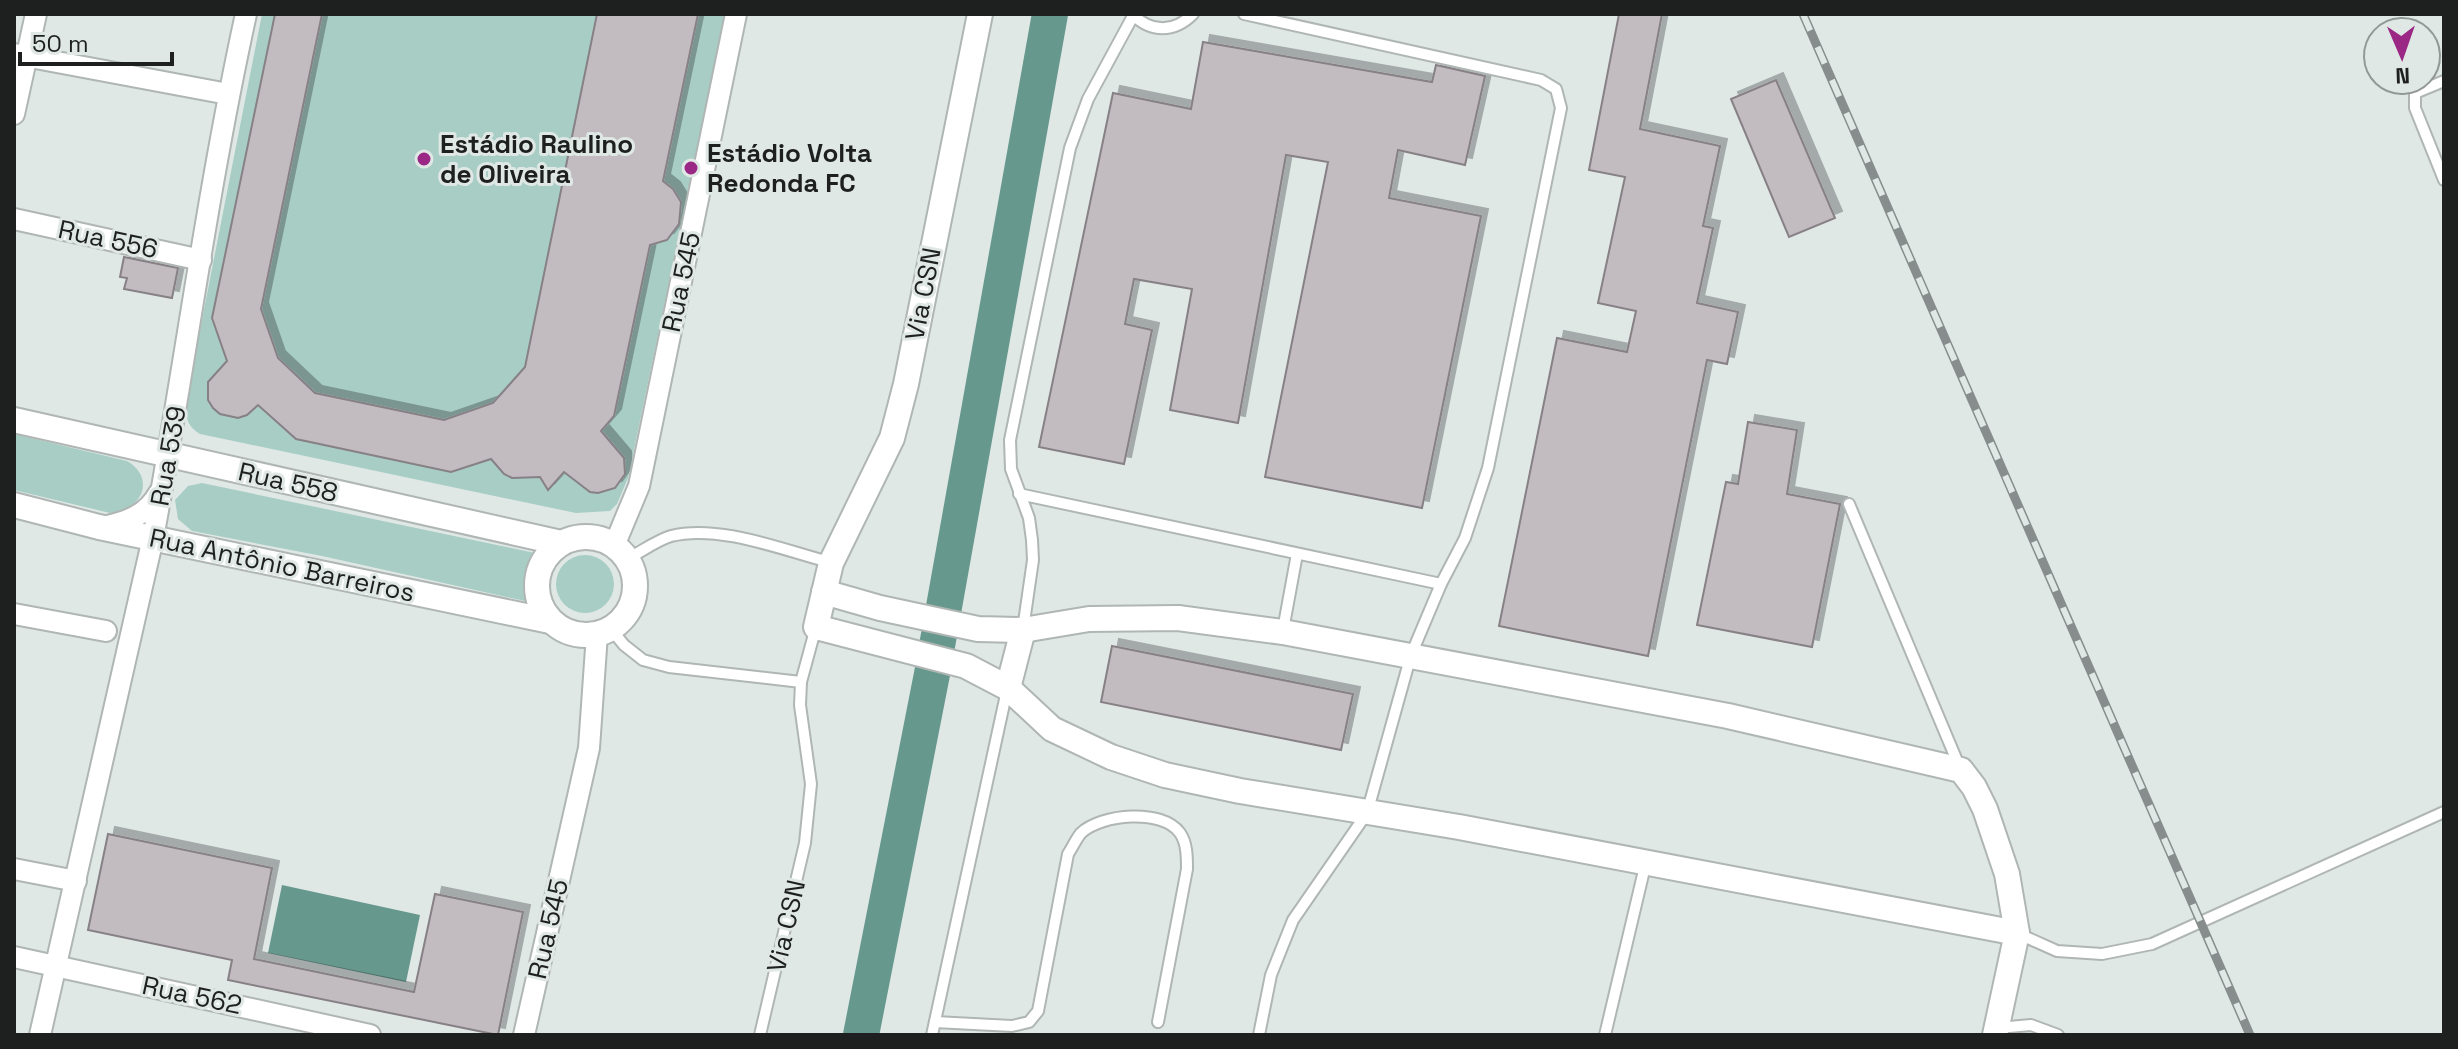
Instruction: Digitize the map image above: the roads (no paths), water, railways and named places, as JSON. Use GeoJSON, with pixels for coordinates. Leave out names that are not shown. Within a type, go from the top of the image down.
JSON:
{"type":"FeatureCollection","features":[{"type":"Feature","properties":{"kind":"street"},"geometry":{"type":"LineString","coordinates":[[14,114],[20,55],[36,14]]}},
{"type":"Feature","properties":{"kind":"street","name":"Rua 539"},"geometry":{"type":"LineString","coordinates":[[40,1035],[153,538],[228,94],[246,14]]}},
{"type":"Feature","properties":{"kind":"street","name":"Rua 545"},"geometry":{"type":"LineString","coordinates":[[621,552],[639,486],[736,14]]}},
{"type":"Feature","properties":{"kind":"street","name":"Via CSN"},"geometry":{"type":"LineString","coordinates":[[816,627],[831,563],[892,438],[906,384],[980,14]]}},
{"type":"Feature","properties":{"kind":"street"},"geometry":{"type":"LineString","coordinates":[[20,55],[228,94]]}},
{"type":"Feature","properties":{"kind":"street","name":"Rua 556"},"geometry":{"type":"LineString","coordinates":[[14,219],[201,260]]}},
{"type":"Feature","properties":{"kind":"street","name":"Rua 558"},"geometry":{"type":"LineString","coordinates":[[14,420],[561,543]]}},
{"type":"Feature","properties":{"kind":"street"},"geometry":{"type":"LineString","coordinates":[[99,527],[139,515],[151,506],[163,486]]}},
{"type":"Feature","properties":{"kind":"street","name":"Rua Antônio Barreiros"},"geometry":{"type":"LineString","coordinates":[[14,505],[99,527],[550,621]]}},
{"type":"Feature","properties":{"kind":"street"},"geometry":{"type":"LineString","coordinates":[[588,537],[621,552],[635,581],[632,605],[623,618],[604,631],[580,635],[550,621],[537,594],[541,565],[549,552],[561,543],[588,537]]}},
{"type":"Feature","properties":{"kind":"street"},"geometry":{"type":"LineString","coordinates":[[824,592],[880,608],[978,629],[1023,630],[1089,619],[1178,618],[1283,632],[1728,716],[1961,770],[1985,809],[2007,874],[2017,933],[1996,1032]]}},
{"type":"Feature","properties":{"kind":"street"},"geometry":{"type":"LineString","coordinates":[[15,621],[106,631]]}},
{"type":"Feature","properties":{"kind":"street"},"geometry":{"type":"LineString","coordinates":[[816,627],[966,666],[1008,688],[1052,729],[1111,757],[1165,775],[1240,791],[1459,827],[2017,933]]}},
{"type":"Feature","properties":{"kind":"street"},"geometry":{"type":"LineString","coordinates":[[1008,688],[1023,630]]}},
{"type":"Feature","properties":{"kind":"street","name":"Rua 545"},"geometry":{"type":"LineString","coordinates":[[524,1035],[589,748],[604,631]]}},
{"type":"Feature","properties":{"kind":"street"},"geometry":{"type":"LineString","coordinates":[[14,869],[76,881]]}},
{"type":"Feature","properties":{"kind":"street","name":"Rua 562"},"geometry":{"type":"LineString","coordinates":[[14,957],[370,1035]]}},
{"type":"Feature","properties":{"kind":"street"},"geometry":{"type":"LineString","coordinates":[[273,1035],[277,1014]]}},
{"type":"Feature","properties":{"kind":"lane"},"geometry":{"type":"LineString","coordinates":[[1023,630],[1033,550],[1029,518],[1011,469],[1010,440],[1070,148],[1088,99],[1133,15],[1156,29],[1169,29],[1182,24],[1193,14]]}},
{"type":"Feature","properties":{"kind":"lane"},"geometry":{"type":"LineString","coordinates":[[1244,14],[1541,80],[1556,89],[1561,108],[1488,468],[1465,538],[1441,584],[1411,655],[1367,813],[1293,920],[1271,975],[1259,1035]]}},
{"type":"Feature","properties":{"kind":"lane"},"geometry":{"type":"LineString","coordinates":[[2444,81],[2415,93],[2415,108],[2444,180]]}},
{"type":"Feature","properties":{"kind":"lane"},"geometry":{"type":"LineString","coordinates":[[1019,494],[1441,584]]}},
{"type":"Feature","properties":{"kind":"lane"},"geometry":{"type":"LineString","coordinates":[[1849,504],[1961,770]]}},
{"type":"Feature","properties":{"kind":"lane"},"geometry":{"type":"LineString","coordinates":[[621,552],[670,536],[701,533],[729,536],[831,563]]}},
{"type":"Feature","properties":{"kind":"lane"},"geometry":{"type":"LineString","coordinates":[[1283,632],[1297,554]]}},
{"type":"Feature","properties":{"kind":"lane","name":"Via CSN"},"geometry":{"type":"LineString","coordinates":[[760,1035],[805,843],[811,784],[800,705],[801,682],[816,627]]}},
{"type":"Feature","properties":{"kind":"lane"},"geometry":{"type":"LineString","coordinates":[[604,631],[643,660],[801,682]]}},
{"type":"Feature","properties":{"kind":"lane"},"geometry":{"type":"LineString","coordinates":[[932,1035],[1008,688]]}},
{"type":"Feature","properties":{"kind":"lane"},"geometry":{"type":"LineString","coordinates":[[2017,933],[2057,951],[2102,954],[2152,944],[2444,812]]}},
{"type":"Feature","properties":{"kind":"lane"},"geometry":{"type":"LineString","coordinates":[[935,1022],[1012,1026],[1029,1022],[1038,1011],[1068,854],[1081,833],[1101,821],[1133,816],[1162,820],[1179,831],[1186,848],[1187,869],[1158,1022]]}},
{"type":"Feature","properties":{"kind":"lane"},"geometry":{"type":"LineString","coordinates":[[1605,1035],[1646,862]]}},
{"type":"Feature","properties":{"kind":"lane"},"geometry":{"type":"LineString","coordinates":[[1996,1032],[2031,1025],[2058,1035]]}},
{"type":"Feature","properties":{"kind":"waterway"},"geometry":{"type":"LineString","coordinates":[[861,1035],[932,674],[1050,14]]}},
{"type":"Feature","properties":{"kind":"railway"},"geometry":{"type":"LineString","coordinates":[[1803,14],[2250,1035]]}},
{"type":"Feature","properties":{"kind":"place","name":"Estádio Raulino de Oliveira"},"geometry":{"type":"Point","coordinates":[424,159]}},
{"type":"Feature","properties":{"kind":"place","name":"Estádio Volta Redonda FC"},"geometry":{"type":"Point","coordinates":[691,168]}}]}
